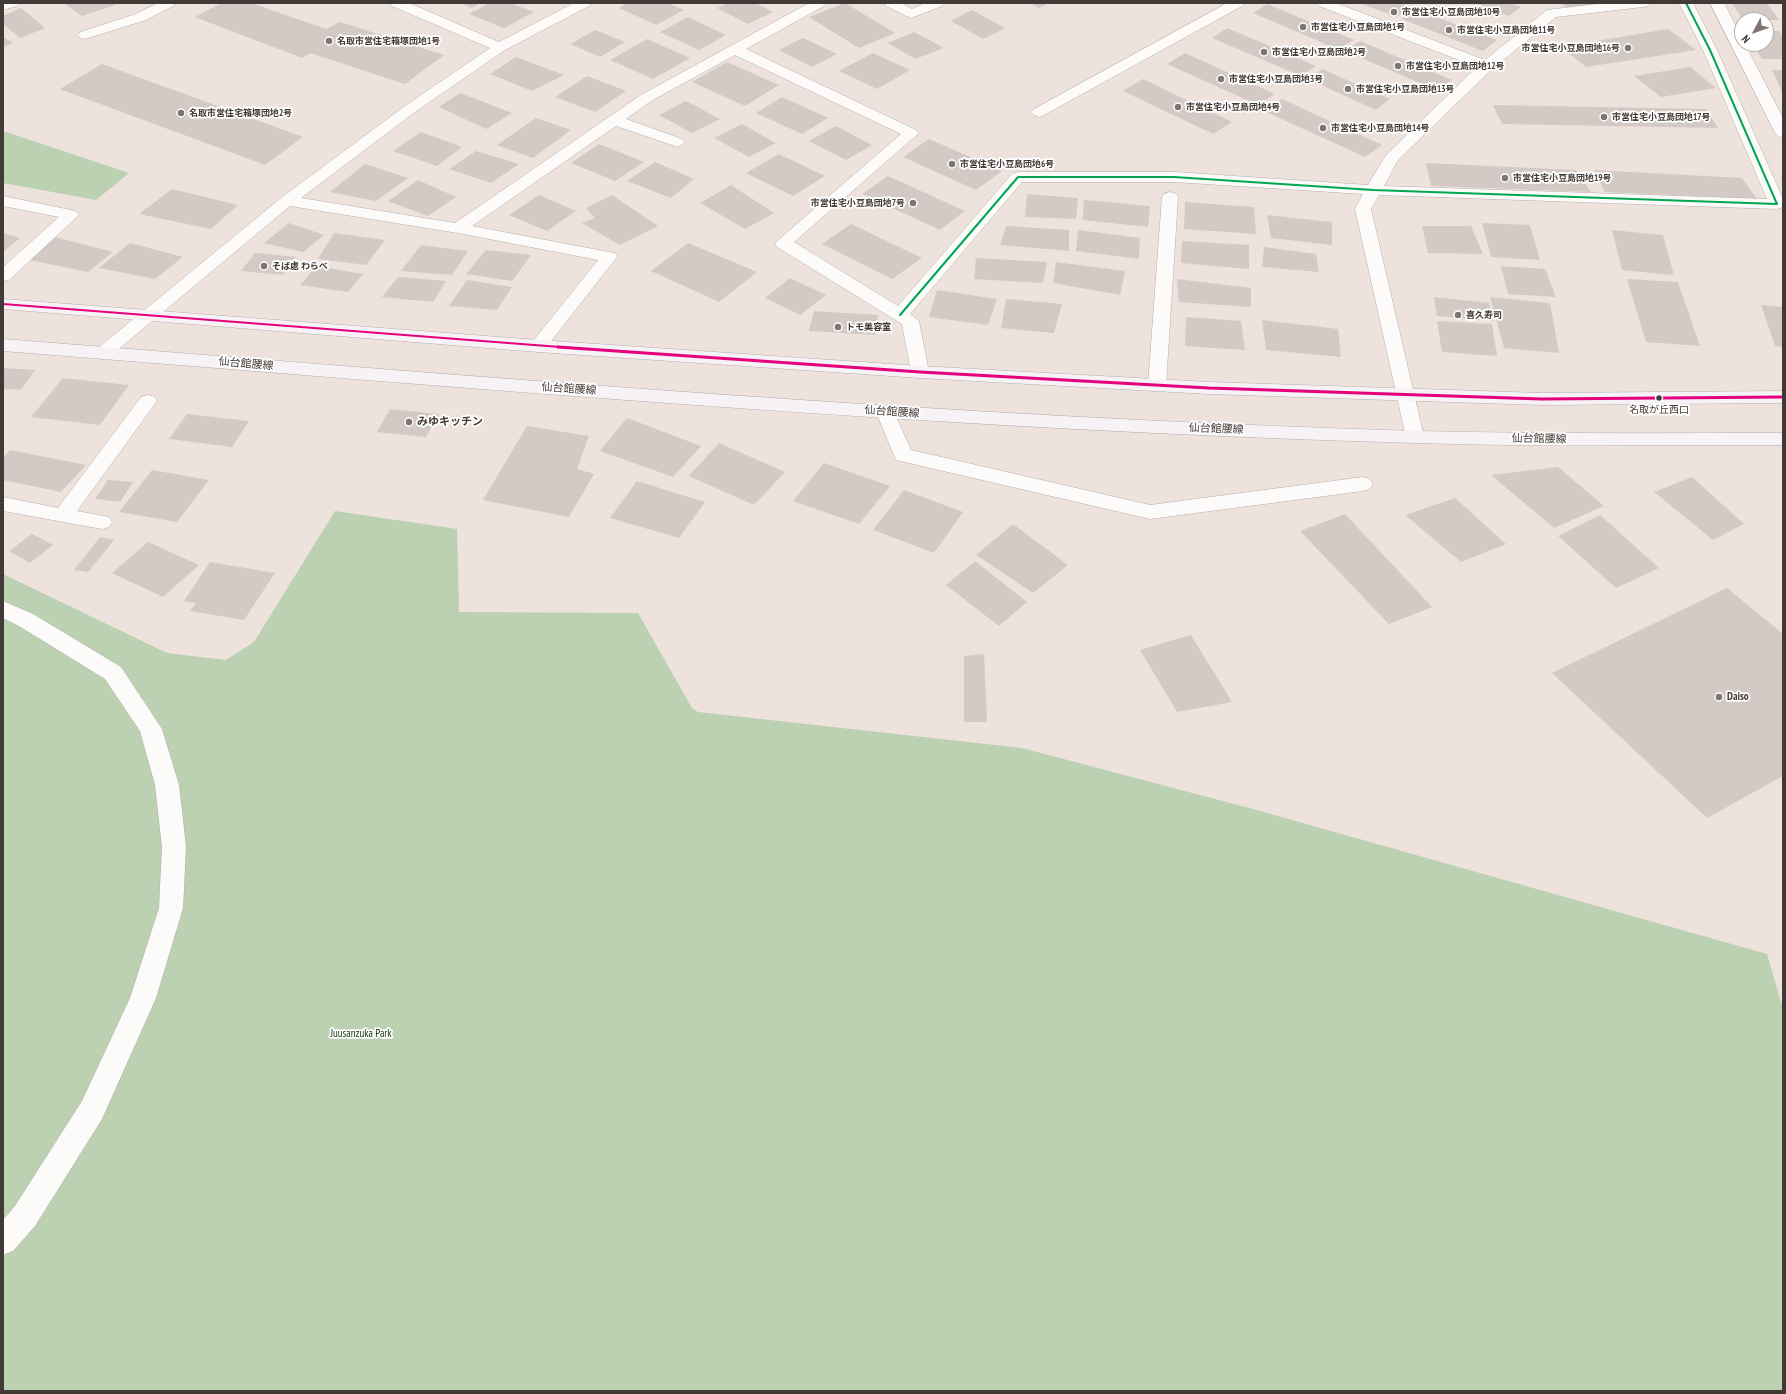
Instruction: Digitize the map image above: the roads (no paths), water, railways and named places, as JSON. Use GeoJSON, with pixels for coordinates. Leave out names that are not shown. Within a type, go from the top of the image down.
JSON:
{"type":"FeatureCollection","features":[{"type":"Feature","properties":{"kind":"main road"},"geometry":{"type":"LineString","coordinates":[[3,304],[538,346],[920,372],[1157,385],[1541,399],[1783,397]]}},
{"type":"Feature","properties":{"kind":"main road","name":"仙台館腰線"},"geometry":{"type":"LineString","coordinates":[[3,345],[885,412],[1146,426],[1415,437],[1544,439],[1783,439]]}},
{"type":"Feature","properties":{"kind":"street"},"geometry":{"type":"LineString","coordinates":[[3,6],[12,3]]}},
{"type":"Feature","properties":{"kind":"street"},"geometry":{"type":"LineString","coordinates":[[86,35],[141,17],[168,3]]}},
{"type":"Feature","properties":{"kind":"street"},"geometry":{"type":"LineString","coordinates":[[397,3],[500,47]]}},
{"type":"Feature","properties":{"kind":"street"},"geometry":{"type":"LineString","coordinates":[[103,353],[287,201],[410,109],[500,47],[584,3]]}},
{"type":"Feature","properties":{"kind":"street"},"geometry":{"type":"LineString","coordinates":[[458,228],[646,98],[819,3]]}},
{"type":"Feature","properties":{"kind":"street"},"geometry":{"type":"LineString","coordinates":[[891,3],[911,14],[937,3]]}},
{"type":"Feature","properties":{"kind":"street"},"geometry":{"type":"LineString","coordinates":[[1039,112],[1237,3]]}},
{"type":"Feature","properties":{"kind":"street"},"geometry":{"type":"LineString","coordinates":[[1324,3],[1487,66]]}},
{"type":"Feature","properties":{"kind":"street"},"geometry":{"type":"LineString","coordinates":[[1415,437],[1404,395],[1363,209],[1391,158],[1487,66],[1552,13],[1643,3]]}},
{"type":"Feature","properties":{"kind":"street"},"geometry":{"type":"LineString","coordinates":[[900,315],[1018,177],[1174,178],[1374,190],[1777,204],[1710,50],[1686,3]]}},
{"type":"Feature","properties":{"kind":"street"},"geometry":{"type":"LineString","coordinates":[[1717,3],[1783,133]]}},
{"type":"Feature","properties":{"kind":"street"},"geometry":{"type":"LineString","coordinates":[[734,49],[912,133],[783,243],[910,321],[920,372]]}},
{"type":"Feature","properties":{"kind":"street"},"geometry":{"type":"LineString","coordinates":[[614,120],[677,142]]}},
{"type":"Feature","properties":{"kind":"street"},"geometry":{"type":"LineString","coordinates":[[1157,385],[1170,197]]}},
{"type":"Feature","properties":{"kind":"street"},"geometry":{"type":"LineString","coordinates":[[3,201],[71,215],[3,276]]}},
{"type":"Feature","properties":{"kind":"street"},"geometry":{"type":"LineString","coordinates":[[287,201],[458,228],[609,257],[538,346]]}},
{"type":"Feature","properties":{"kind":"street"},"geometry":{"type":"LineString","coordinates":[[63,516],[148,401]]}},
{"type":"Feature","properties":{"kind":"street"},"geometry":{"type":"LineString","coordinates":[[885,412],[904,455],[1150,512],[1363,484]]}},
{"type":"Feature","properties":{"kind":"street"},"geometry":{"type":"LineString","coordinates":[[3,504],[102,522]]}},
{"type":"Feature","properties":{"kind":"street"},"geometry":{"type":"LineString","coordinates":[[3,609],[26,620],[113,673],[151,729],[167,785],[174,847],[171,908],[143,998],[92,1110],[25,1216],[3,1241]]}},
{"type":"Feature","properties":{"kind":"place","name":"市営住宅小豆島団地10号"},"geometry":{"type":"Point","coordinates":[1394,12]}},
{"type":"Feature","properties":{"kind":"place","name":"市営住宅小豆島団地1号"},"geometry":{"type":"Point","coordinates":[1303,27]}},
{"type":"Feature","properties":{"kind":"place","name":"市営住宅小豆島団地11号"},"geometry":{"type":"Point","coordinates":[1449,30]}},
{"type":"Feature","properties":{"kind":"place","name":"名取市営住宅箱塚団地1号"},"geometry":{"type":"Point","coordinates":[329,41]}},
{"type":"Feature","properties":{"kind":"place","name":"市営住宅小豆島団地16号"},"geometry":{"type":"Point","coordinates":[1628,48]}},
{"type":"Feature","properties":{"kind":"place","name":"市営住宅小豆島団地2号"},"geometry":{"type":"Point","coordinates":[1264,52]}},
{"type":"Feature","properties":{"kind":"place","name":"市営住宅小豆島団地12号"},"geometry":{"type":"Point","coordinates":[1398,66]}},
{"type":"Feature","properties":{"kind":"place","name":"市営住宅小豆島団地3号"},"geometry":{"type":"Point","coordinates":[1221,79]}},
{"type":"Feature","properties":{"kind":"place","name":"市営住宅小豆島団地13号"},"geometry":{"type":"Point","coordinates":[1348,89]}},
{"type":"Feature","properties":{"kind":"place","name":"市営住宅小豆島団地4号"},"geometry":{"type":"Point","coordinates":[1178,107]}},
{"type":"Feature","properties":{"kind":"place","name":"名取市営住宅箱塚団地2号"},"geometry":{"type":"Point","coordinates":[181,113]}},
{"type":"Feature","properties":{"kind":"place","name":"市営住宅小豆島団地17号"},"geometry":{"type":"Point","coordinates":[1604,117]}},
{"type":"Feature","properties":{"kind":"place","name":"市営住宅小豆島団地14号"},"geometry":{"type":"Point","coordinates":[1323,128]}},
{"type":"Feature","properties":{"kind":"place","name":"市営住宅小豆島団地6号"},"geometry":{"type":"Point","coordinates":[952,164]}},
{"type":"Feature","properties":{"kind":"place","name":"市営住宅小豆島団地19号"},"geometry":{"type":"Point","coordinates":[1505,178]}},
{"type":"Feature","properties":{"kind":"place","name":"市営住宅小豆島団地7号"},"geometry":{"type":"Point","coordinates":[913,203]}},
{"type":"Feature","properties":{"kind":"place","name":"そば處 わらべ"},"geometry":{"type":"Point","coordinates":[264,266]}},
{"type":"Feature","properties":{"kind":"place","name":"喜久寿司"},"geometry":{"type":"Point","coordinates":[1458,315]}},
{"type":"Feature","properties":{"kind":"place","name":"トモ美容室"},"geometry":{"type":"Point","coordinates":[838,327]}},
{"type":"Feature","properties":{"kind":"place","name":"名取が丘西口"},"geometry":{"type":"Point","coordinates":[1659,398]}},
{"type":"Feature","properties":{"kind":"place","name":"みゆキッチン"},"geometry":{"type":"Point","coordinates":[409,422]}},
{"type":"Feature","properties":{"kind":"place","name":"Daiso"},"geometry":{"type":"Point","coordinates":[1719,697]}},
{"type":"Feature","properties":{"kind":"park label","name":"Juusanzuka Park"},"geometry":{"type":"Point","coordinates":[361,1034]}}]}
